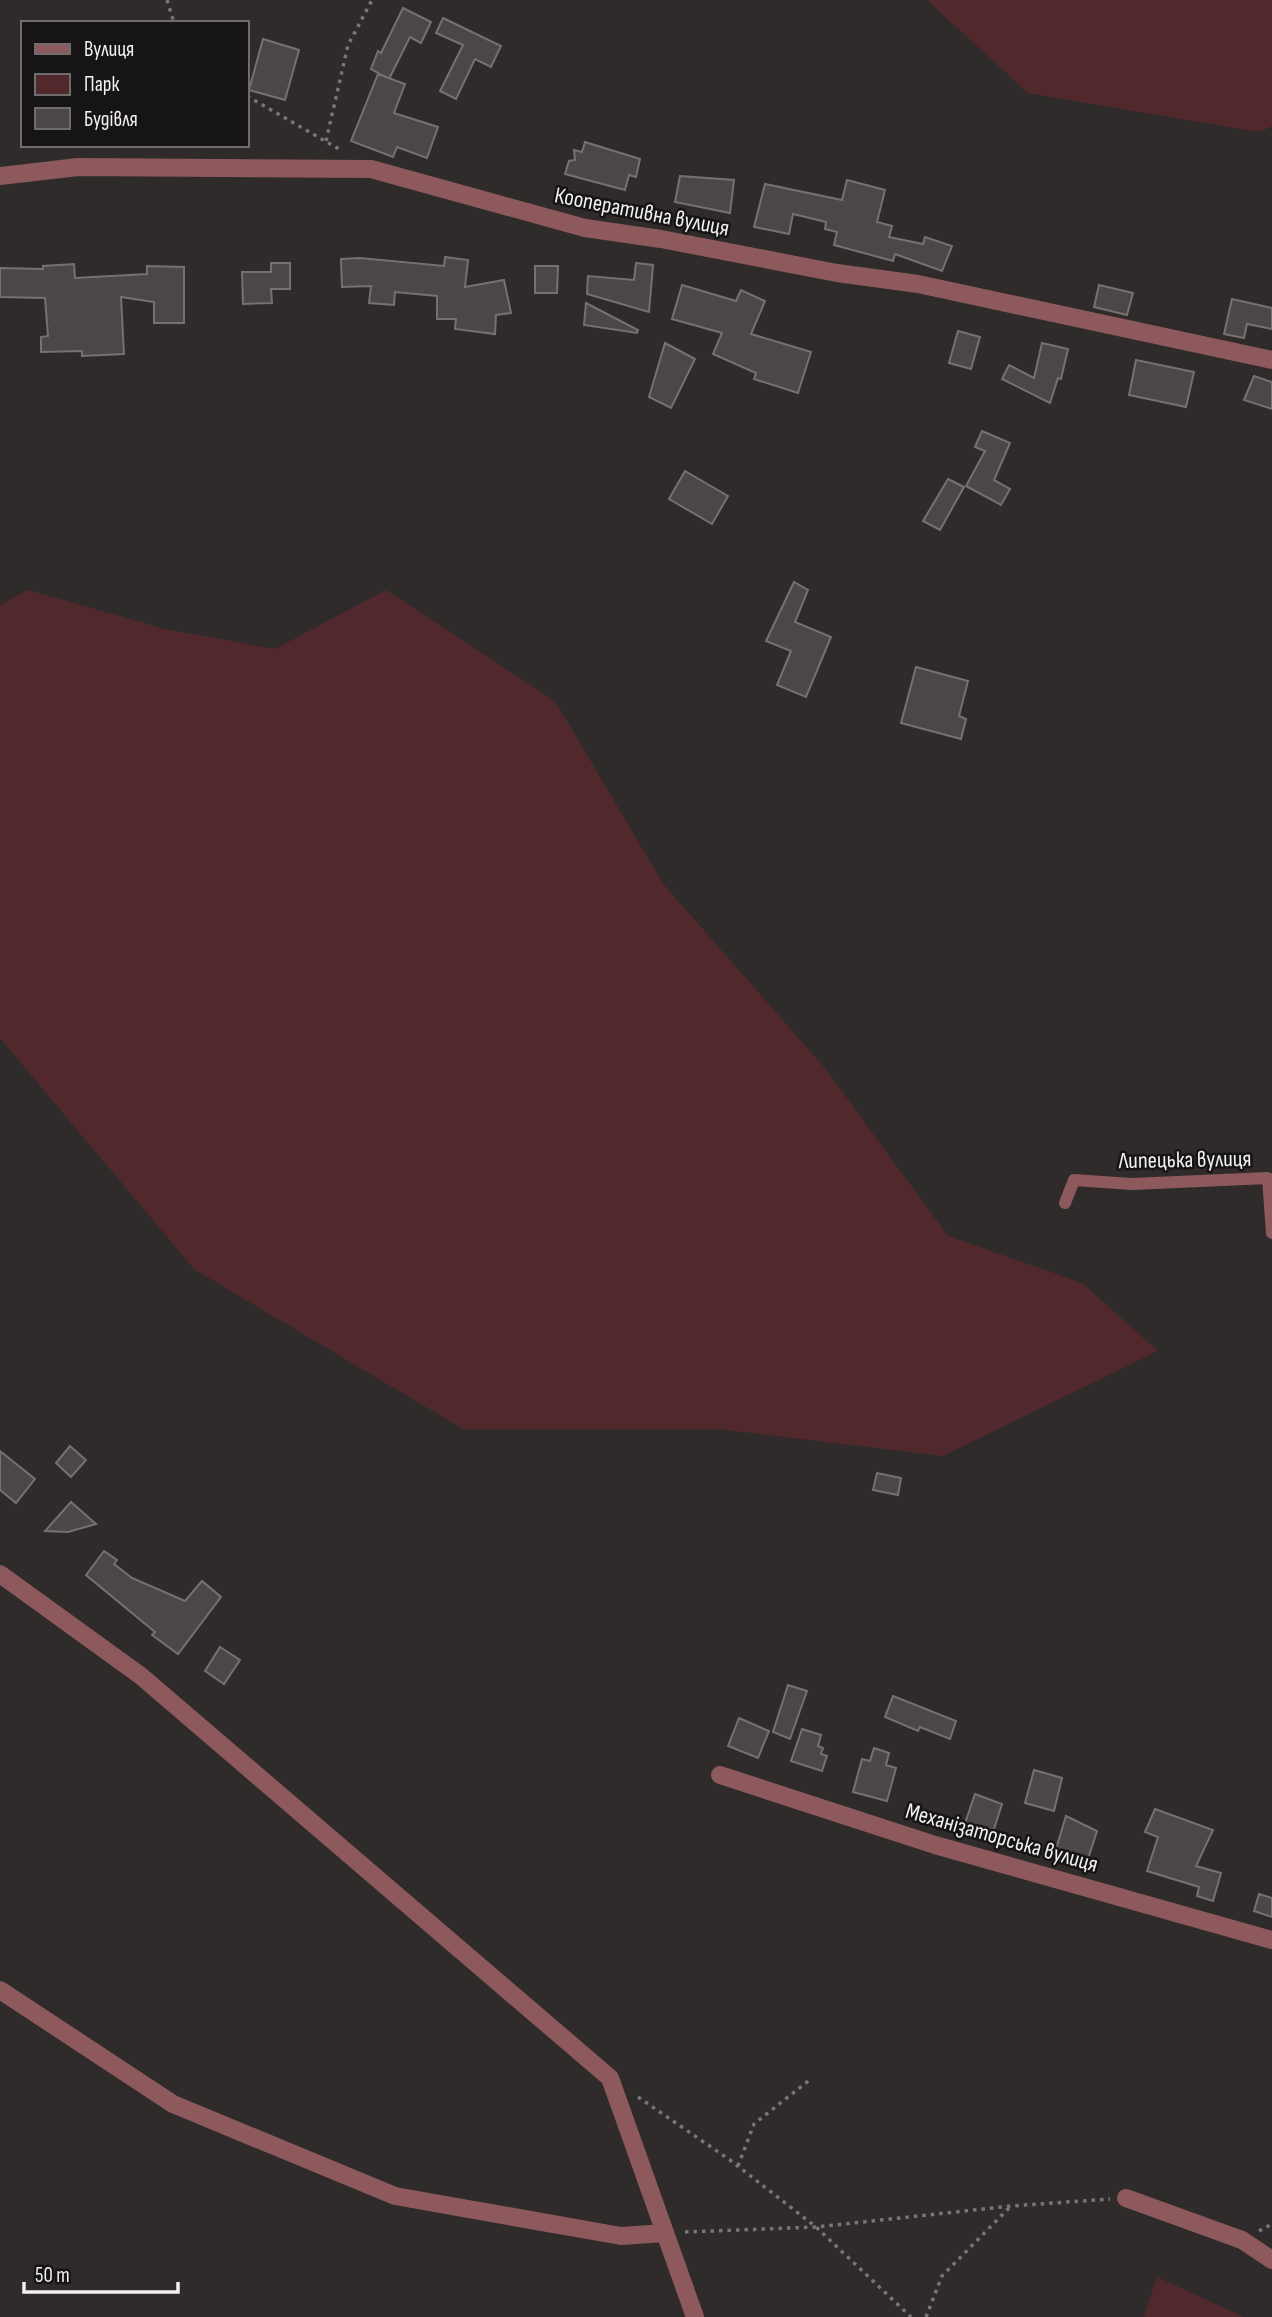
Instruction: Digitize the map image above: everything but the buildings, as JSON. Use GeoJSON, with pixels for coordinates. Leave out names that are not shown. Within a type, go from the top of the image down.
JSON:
{"type":"FeatureCollection","features":[{"type":"Feature","properties":{"kind":"street","name":"Кооперативна вулиця"},"geometry":{"type":"LineString","coordinates":[[0,176],[78,167],[371,169],[585,228],[662,239],[837,274],[918,284],[1272,360]]}},
{"type":"Feature","properties":{"kind":"street"},"geometry":{"type":"LineString","coordinates":[[0,1574],[141,1676],[610,2078],[695,2317]]}},
{"type":"Feature","properties":{"kind":"street","name":"Механізаторська вулиця"},"geometry":{"type":"LineString","coordinates":[[720,1775],[935,1845],[1272,1940]]}},
{"type":"Feature","properties":{"kind":"street"},"geometry":{"type":"LineString","coordinates":[[0,1990],[173,2104],[396,2196],[621,2236],[665,2233]]}},
{"type":"Feature","properties":{"kind":"street"},"geometry":{"type":"LineString","coordinates":[[1126,2198],[1242,2240],[1272,2260]]}},
{"type":"Feature","properties":{"kind":"lane","name":"Липецька вулиця"},"geometry":{"type":"LineString","coordinates":[[1065,1203],[1074,1180],[1132,1184],[1268,1178],[1272,1233]]}},
{"type":"Feature","properties":{"kind":"path"},"geometry":{"type":"LineString","coordinates":[[167,0],[175,21]]}},
{"type":"Feature","properties":{"kind":"path"},"geometry":{"type":"LineString","coordinates":[[326,141],[348,45],[372,0]]}},
{"type":"Feature","properties":{"kind":"path"},"geometry":{"type":"LineString","coordinates":[[248,97],[371,169]]}},
{"type":"Feature","properties":{"kind":"path"},"geometry":{"type":"LineString","coordinates":[[610,2078],[738,2166],[816,2227],[911,2317]]}},
{"type":"Feature","properties":{"kind":"path"},"geometry":{"type":"LineString","coordinates":[[738,2166],[754,2124],[812,2078]]}},
{"type":"Feature","properties":{"kind":"path"},"geometry":{"type":"LineString","coordinates":[[665,2233],[816,2227],[1011,2206],[1126,2198]]}},
{"type":"Feature","properties":{"kind":"path"},"geometry":{"type":"LineString","coordinates":[[926,2317],[942,2276],[1011,2206]]}},
{"type":"Feature","properties":{"kind":"green space"},"geometry":{"type":"Polygon","coordinates":[[[927,0],[1272,0],[1272,126],[1260,132],[1028,93],[927,0]]]}},
{"type":"Feature","properties":{"kind":"green space"},"geometry":{"type":"Polygon","coordinates":[[[28,590],[165,629],[275,649],[386,590],[555,701],[664,885],[824,1067],[948,1236],[1082,1283],[1158,1351],[943,1456],[718,1429],[463,1429],[194,1269],[0,1038],[0,605],[28,590]]]}},
{"type":"Feature","properties":{"kind":"green space"},"geometry":{"type":"Polygon","coordinates":[[[1157,2277],[1244,2317],[1144,2317],[1157,2277]]]}}]}
